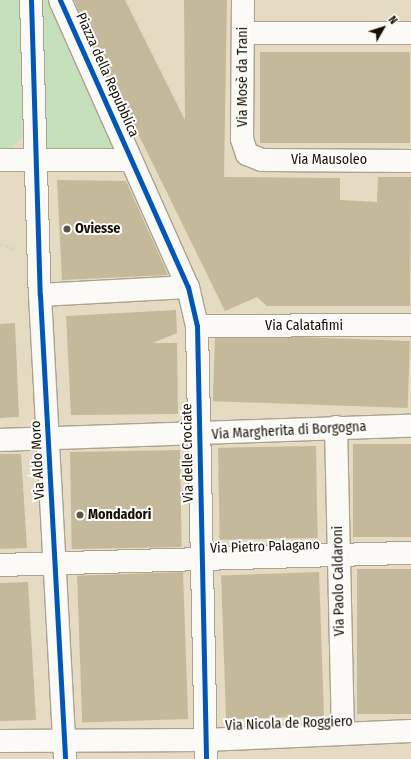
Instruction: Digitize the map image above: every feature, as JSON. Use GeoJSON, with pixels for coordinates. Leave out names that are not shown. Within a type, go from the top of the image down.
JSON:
{"type":"FeatureCollection","features":[{"type":"Feature","properties":{"kind":"street"},"geometry":{"type":"LineString","coordinates":[[31,0],[36,160]]}},
{"type":"Feature","properties":{"kind":"street","name":"Piazza della Repubblica"},"geometry":{"type":"LineString","coordinates":[[0,160],[131,160],[60,0]]}},
{"type":"Feature","properties":{"kind":"street","name":"Via Mosè da Trani"},"geometry":{"type":"LineString","coordinates":[[244,0],[242,139],[247,154]]}},
{"type":"Feature","properties":{"kind":"street"},"geometry":{"type":"LineString","coordinates":[[243,33],[411,33]]}},
{"type":"Feature","properties":{"kind":"street","name":"Via Mausoleo"},"geometry":{"type":"LineString","coordinates":[[247,154],[262,160],[411,161]]}},
{"type":"Feature","properties":{"kind":"street","name":"Via Aldo Moro"},"geometry":{"type":"LineString","coordinates":[[36,160],[40,295],[56,563],[64,749]]}},
{"type":"Feature","properties":{"kind":"street","name":"Via delle Crociate"},"geometry":{"type":"LineString","coordinates":[[131,160],[188,287],[197,326],[206,750]]}},
{"type":"Feature","properties":{"kind":"street"},"geometry":{"type":"LineString","coordinates":[[40,295],[188,287]]}},
{"type":"Feature","properties":{"kind":"street","name":"Via Calatafimi"},"geometry":{"type":"LineString","coordinates":[[197,326],[411,325]]}},
{"type":"Feature","properties":{"kind":"street","name":"Via Margherita di Borgogna"},"geometry":{"type":"LineString","coordinates":[[0,440],[200,435],[336,427],[411,426]]}},
{"type":"Feature","properties":{"kind":"street","name":"Via Paolo Caldaroni"},"geometry":{"type":"LineString","coordinates":[[336,427],[343,734]]}},
{"type":"Feature","properties":{"kind":"street","name":"Via Pietro Palagano"},"geometry":{"type":"LineString","coordinates":[[0,565],[201,561],[411,553]]}},
{"type":"Feature","properties":{"kind":"street","name":"Via Nicola de Roggiero"},"geometry":{"type":"LineString","coordinates":[[0,741],[64,749],[206,750],[343,734],[411,731]]}},
{"type":"Feature","properties":{"kind":"green space"},"geometry":{"type":"Polygon","coordinates":[[[0,0],[21,0],[23,136],[10,150],[0,150],[0,0]]]}},
{"type":"Feature","properties":{"kind":"green space"},"geometry":{"type":"Polygon","coordinates":[[[37,0],[50,0],[118,153],[41,154],[37,0]]]}},
{"type":"Feature","properties":{"kind":"building"},"geometry":{"type":"Polygon","coordinates":[[[74,0],[125,0],[185,120],[184,0],[227,0],[224,177],[340,178],[340,200],[377,202],[378,177],[411,177],[410,306],[267,306],[257,297],[225,311],[124,105],[121,106],[74,0]]]}},
{"type":"Feature","properties":{"kind":"building"},"geometry":{"type":"Polygon","coordinates":[[[260,52],[410,52],[410,143],[260,143],[260,52]]]}},
{"type":"Feature","properties":{"kind":"building"},"geometry":{"type":"Polygon","coordinates":[[[57,180],[126,181],[168,275],[62,280],[57,180]]]}},
{"type":"Feature","properties":{"kind":"building"},"geometry":{"type":"Polygon","coordinates":[[[176,310],[177,333],[153,343],[177,343],[178,414],[71,415],[66,316],[176,310]]]}},
{"type":"Feature","properties":{"kind":"building"},"geometry":{"type":"Polygon","coordinates":[[[15,323],[19,417],[0,418],[0,324],[15,323]]]}},
{"type":"Feature","properties":{"kind":"building"},"geometry":{"type":"Polygon","coordinates":[[[215,334],[410,341],[408,408],[213,401],[215,334]]]}},
{"type":"Feature","properties":{"kind":"building"},"geometry":{"type":"Polygon","coordinates":[[[353,444],[411,444],[411,537],[353,537],[353,444]]]}},
{"type":"Feature","properties":{"kind":"building"},"geometry":{"type":"Polygon","coordinates":[[[316,446],[318,538],[220,540],[218,448],[316,446]]]}},
{"type":"Feature","properties":{"kind":"building"},"geometry":{"type":"Polygon","coordinates":[[[180,450],[182,547],[72,549],[70,452],[180,450]]]}},
{"type":"Feature","properties":{"kind":"building"},"geometry":{"type":"Polygon","coordinates":[[[0,454],[21,454],[27,548],[0,549],[0,454]]]}},
{"type":"Feature","properties":{"kind":"building"},"geometry":{"type":"Polygon","coordinates":[[[357,569],[411,569],[411,714],[357,714],[357,569]]]}},
{"type":"Feature","properties":{"kind":"building"},"geometry":{"type":"Polygon","coordinates":[[[183,572],[188,719],[82,723],[77,576],[183,572]]]}},
{"type":"Feature","properties":{"kind":"building"},"geometry":{"type":"Polygon","coordinates":[[[319,572],[324,716],[226,719],[221,575],[319,572]]]}},
{"type":"Feature","properties":{"kind":"building"},"geometry":{"type":"Polygon","coordinates":[[[28,582],[36,720],[0,721],[0,583],[28,582]]]}},
{"type":"Feature","properties":{"kind":"cycle path"},"geometry":{"type":"LineString","coordinates":[[31,0],[40,295],[65,759]]}},
{"type":"Feature","properties":{"kind":"cycle path"},"geometry":{"type":"LineString","coordinates":[[60,0],[188,287],[197,326],[206,759]]}},
{"type":"Feature","properties":{"kind":"place","name":"Oviesse"},"geometry":{"type":"Point","coordinates":[67,229]}},
{"type":"Feature","properties":{"kind":"place","name":"Mondadori"},"geometry":{"type":"Point","coordinates":[80,515]}}]}
